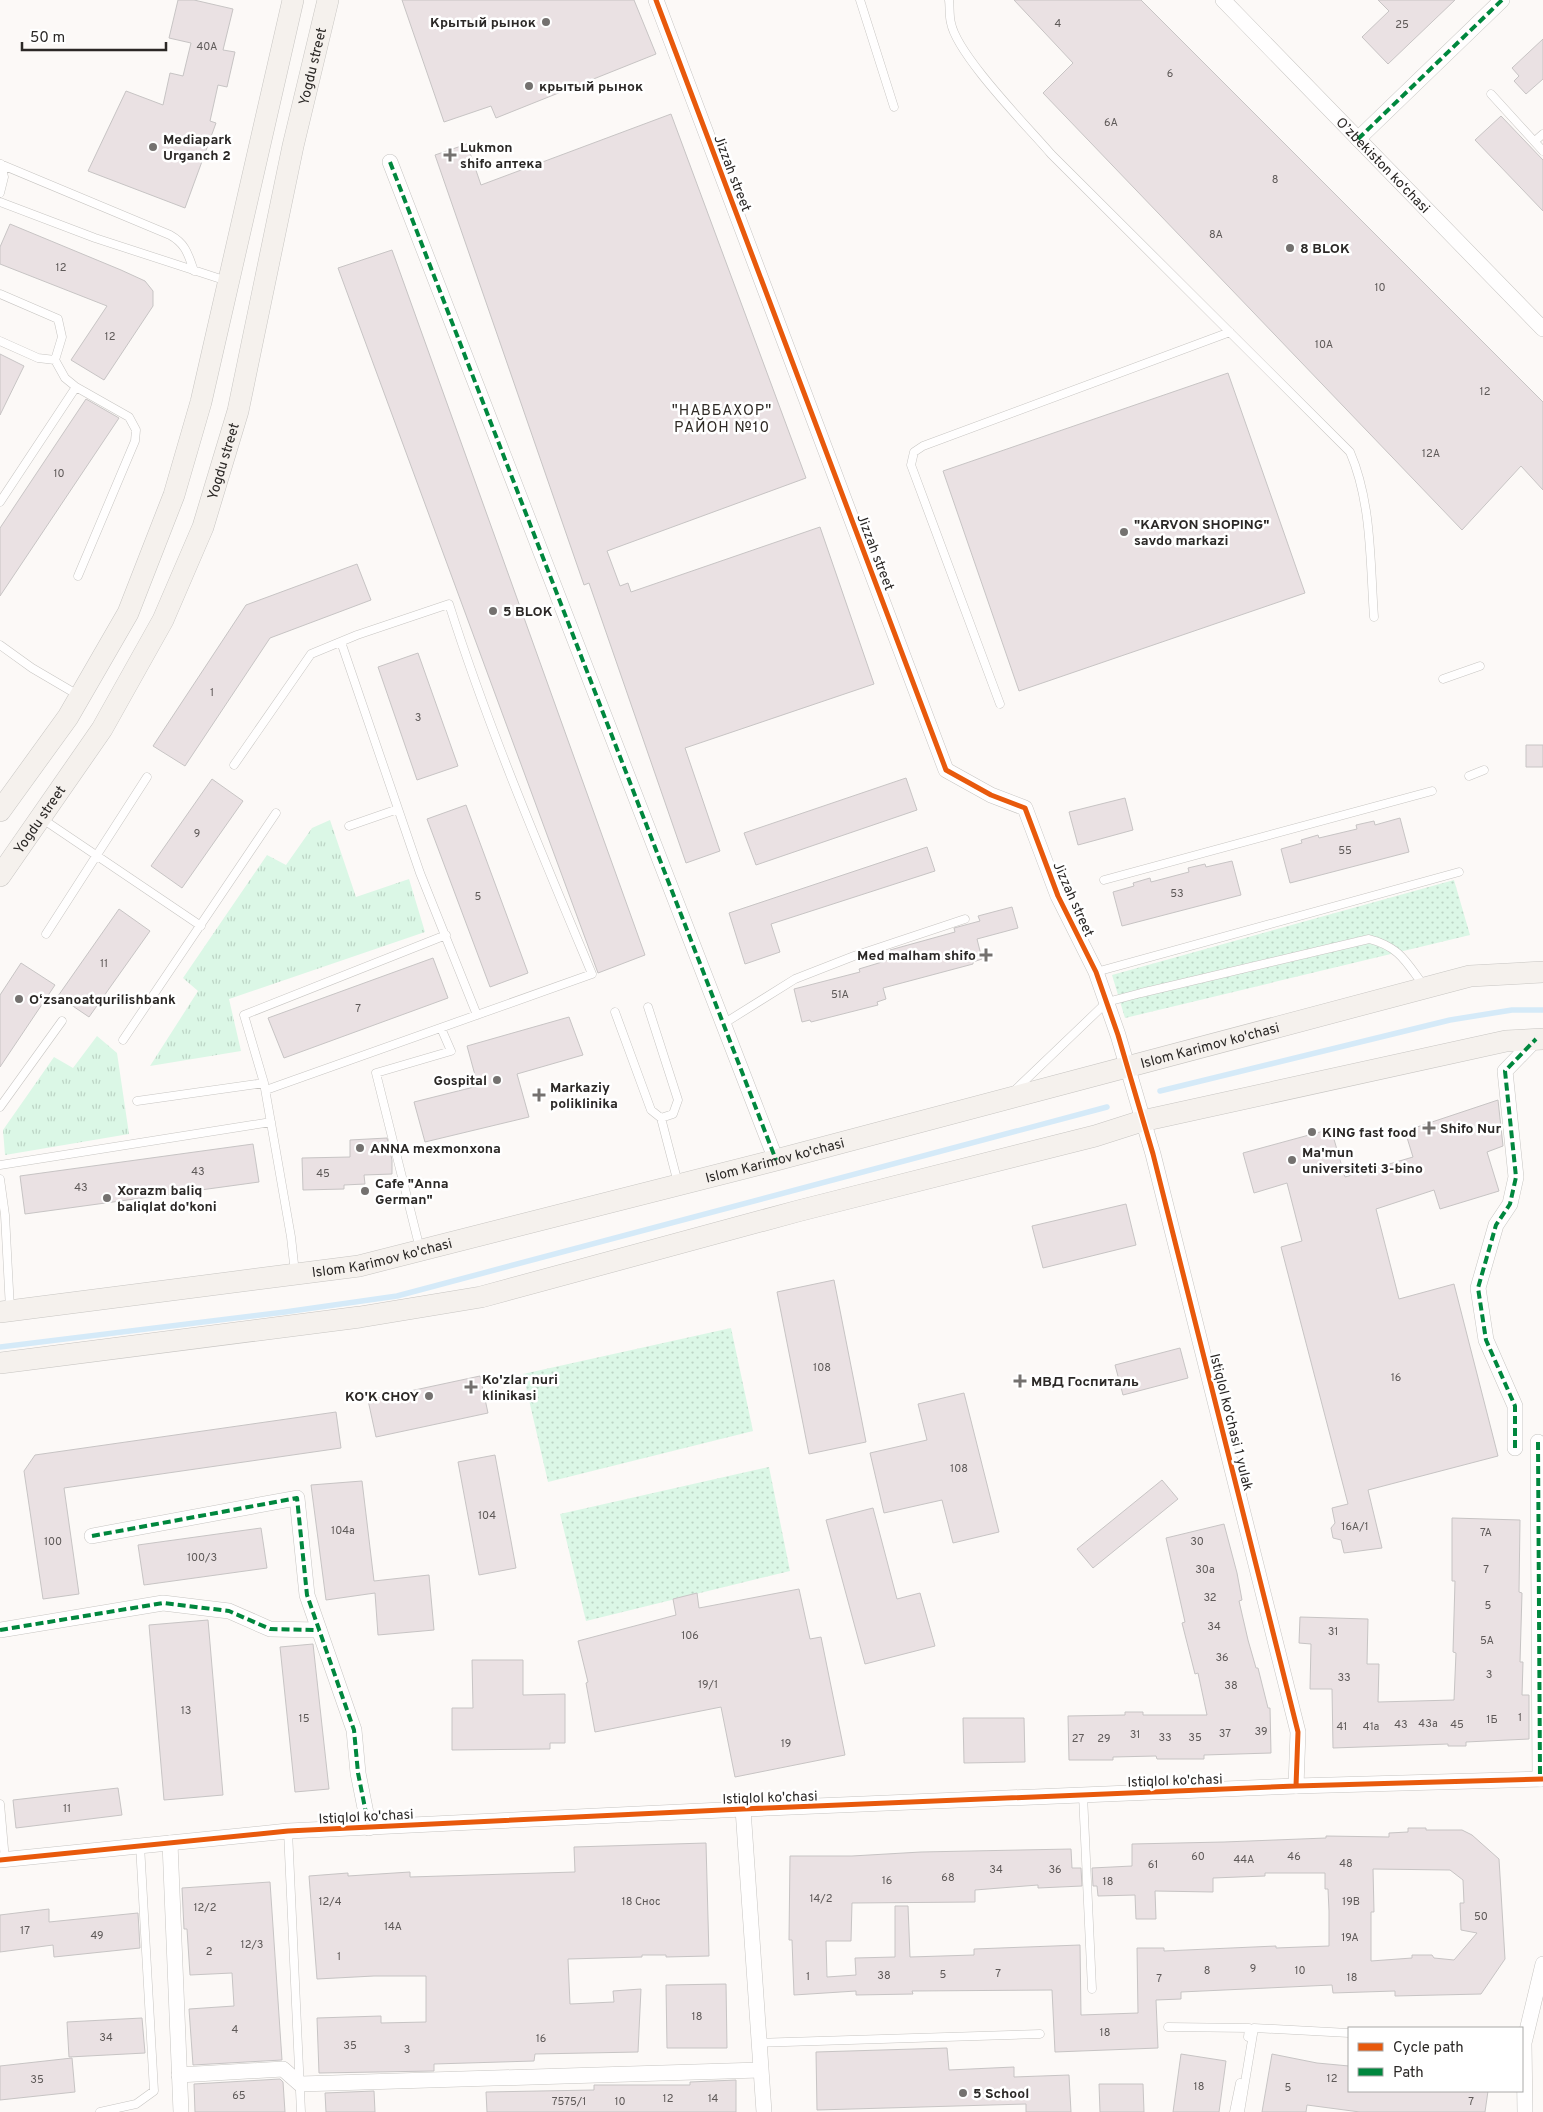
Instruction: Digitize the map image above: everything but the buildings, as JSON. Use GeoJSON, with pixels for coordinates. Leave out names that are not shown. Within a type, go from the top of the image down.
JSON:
{"type":"FeatureCollection","features":[{"type":"Feature","properties":{"kind":"main road"},"geometry":{"type":"LineString","coordinates":[[0,811],[68,717],[128,613],[174,495],[201,402],[293,0]]}},
{"type":"Feature","properties":{"kind":"main road","name":"Yogdu street"},"geometry":{"type":"LineString","coordinates":[[0,876],[102,729],[163,620],[203,527],[238,411],[293,146],[328,0]]}},
{"type":"Feature","properties":{"kind":"main road","name":"Islom Karimov ko'chasi"},"geometry":{"type":"LineString","coordinates":[[5,1311],[359,1266],[776,1160],[1425,988],[1484,974],[1543,972]]}},
{"type":"Feature","properties":{"kind":"main road"},"geometry":{"type":"LineString","coordinates":[[0,1363],[360,1317],[481,1297],[808,1209],[1094,1136],[1142,1121],[1506,1041],[1539,1039]]}},
{"type":"Feature","properties":{"kind":"street","name":"Jizzah street"},"geometry":{"type":"LineString","coordinates":[[656,0],[946,770],[991,795],[1025,808],[1058,896],[1096,972],[1127,1066]]}},
{"type":"Feature","properties":{"kind":"street","name":"O’zbekiston ko‘chasi"},"geometry":{"type":"LineString","coordinates":[[1223,0],[1543,329]]}},
{"type":"Feature","properties":{"kind":"street"},"geometry":{"type":"LineString","coordinates":[[1358,139],[1502,0]]}},
{"type":"Feature","properties":{"kind":"street"},"geometry":{"type":"LineString","coordinates":[[390,162],[776,1160]]}},
{"type":"Feature","properties":{"kind":"street"},"geometry":{"type":"LineString","coordinates":[[1515,1448],[1515,1406],[1486,1340],[1478,1288],[1496,1225],[1510,1204],[1516,1177],[1505,1071],[1539,1039]]}},
{"type":"Feature","properties":{"kind":"street","name":"Istiqlol ko'chasi 1 yulak"},"geometry":{"type":"LineString","coordinates":[[1127,1066],[1153,1154],[1298,1732],[1296,1786]]}},
{"type":"Feature","properties":{"kind":"street"},"geometry":{"type":"LineString","coordinates":[[1538,1442],[1542,1779]]}},
{"type":"Feature","properties":{"kind":"street"},"geometry":{"type":"LineString","coordinates":[[92,1536],[297,1498],[308,1595],[354,1730],[358,1773],[368,1828]]}},
{"type":"Feature","properties":{"kind":"street"},"geometry":{"type":"LineString","coordinates":[[0,1630],[163,1603],[229,1611],[270,1629],[320,1630]]}},
{"type":"Feature","properties":{"kind":"street","name":"Istiqlol ko'chasi"},"geometry":{"type":"LineString","coordinates":[[2,1860],[288,1831],[743,1809],[1296,1786],[1542,1779]]}},
{"type":"Feature","properties":{"kind":"street"},"geometry":{"type":"LineString","coordinates":[[743,1809],[764,2112]]}},
{"type":"Feature","properties":{"kind":"street"},"geometry":{"type":"LineString","coordinates":[[170,1843],[182,2112]]}},
{"type":"Feature","properties":{"kind":"street"},"geometry":{"type":"LineString","coordinates":[[1525,2112],[1523,2043],[1543,1964]]}},
{"type":"Feature","properties":{"kind":"street"},"geometry":{"type":"LineString","coordinates":[[179,2075],[282,2069],[300,2084],[760,2070]]}},
{"type":"Feature","properties":{"kind":"lane"},"geometry":{"type":"LineString","coordinates":[[860,0],[894,107]]}},
{"type":"Feature","properties":{"kind":"lane"},"geometry":{"type":"LineString","coordinates":[[949,0],[951,24],[963,51],[1017,116],[1051,154],[1350,452],[1360,474],[1366,510],[1374,618]]}},
{"type":"Feature","properties":{"kind":"lane"},"geometry":{"type":"LineString","coordinates":[[1491,94],[1543,151]]}},
{"type":"Feature","properties":{"kind":"lane"},"geometry":{"type":"LineString","coordinates":[[1534,141],[1543,134]]}},
{"type":"Feature","properties":{"kind":"lane"},"geometry":{"type":"LineString","coordinates":[[1,164],[170,234],[180,241],[187,250],[194,271]]}},
{"type":"Feature","properties":{"kind":"lane"},"geometry":{"type":"LineString","coordinates":[[0,193],[4,177],[1,164]]}},
{"type":"Feature","properties":{"kind":"lane"},"geometry":{"type":"LineString","coordinates":[[0,202],[95,238],[228,282]]}},
{"type":"Feature","properties":{"kind":"lane"},"geometry":{"type":"LineString","coordinates":[[0,294],[58,319],[62,337],[55,360],[65,378],[76,387],[129,417],[136,430],[135,440],[78,576]]}},
{"type":"Feature","properties":{"kind":"lane"},"geometry":{"type":"LineString","coordinates":[[1000,704],[911,465],[914,452],[923,446],[1230,332]]}},
{"type":"Feature","properties":{"kind":"lane"},"geometry":{"type":"LineString","coordinates":[[0,341],[38,358],[55,360]]}},
{"type":"Feature","properties":{"kind":"lane"},"geometry":{"type":"LineString","coordinates":[[0,502],[76,387]]}},
{"type":"Feature","properties":{"kind":"lane"},"geometry":{"type":"LineString","coordinates":[[137,1101],[265,1086],[441,1028],[592,974],[517,793],[468,665],[448,604],[311,654],[234,765]]}},
{"type":"Feature","properties":{"kind":"lane"},"geometry":{"type":"LineString","coordinates":[[341,642],[420,873],[477,1015]]}},
{"type":"Feature","properties":{"kind":"lane"},"geometry":{"type":"LineString","coordinates":[[0,645],[32,668],[80,696]]}},
{"type":"Feature","properties":{"kind":"lane"},"geometry":{"type":"LineString","coordinates":[[1444,679],[1480,666]]}},
{"type":"Feature","properties":{"kind":"lane"},"geometry":{"type":"LineString","coordinates":[[1469,776],[1484,770]]}},
{"type":"Feature","properties":{"kind":"lane"},"geometry":{"type":"LineString","coordinates":[[46,934],[147,777]]}},
{"type":"Feature","properties":{"kind":"lane"},"geometry":{"type":"LineString","coordinates":[[1104,880],[1432,791]]}},
{"type":"Feature","properties":{"kind":"lane"},"geometry":{"type":"LineString","coordinates":[[349,826],[398,809]]}},
{"type":"Feature","properties":{"kind":"lane"},"geometry":{"type":"LineString","coordinates":[[123,1040],[276,813]]}},
{"type":"Feature","properties":{"kind":"lane"},"geometry":{"type":"LineString","coordinates":[[40,818],[201,926]]}},
{"type":"Feature","properties":{"kind":"lane"},"geometry":{"type":"LineString","coordinates":[[1096,972],[1459,872]]}},
{"type":"Feature","properties":{"kind":"lane"},"geometry":{"type":"LineString","coordinates":[[723,1024],[795,979],[854,956],[965,919]]}},
{"type":"Feature","properties":{"kind":"lane"},"geometry":{"type":"LineString","coordinates":[[295,1275],[291,1237],[265,1086],[244,1015],[446,935]]}},
{"type":"Feature","properties":{"kind":"lane"},"geometry":{"type":"LineString","coordinates":[[1007,1098],[1107,1002],[1369,939],[1388,944],[1406,961],[1425,988]]}},
{"type":"Feature","properties":{"kind":"lane"},"geometry":{"type":"LineString","coordinates":[[648,1007],[678,1100],[673,1114],[661,1118]]}},
{"type":"Feature","properties":{"kind":"lane"},"geometry":{"type":"LineString","coordinates":[[615,1012],[651,1110],[661,1118],[678,1185]]}},
{"type":"Feature","properties":{"kind":"lane"},"geometry":{"type":"LineString","coordinates":[[0,1107],[62,1021]]}},
{"type":"Feature","properties":{"kind":"lane"},"geometry":{"type":"LineString","coordinates":[[420,1251],[376,1073],[451,1051],[441,1028]]}},
{"type":"Feature","properties":{"kind":"lane"},"geometry":{"type":"LineString","coordinates":[[0,1165],[271,1122]]}},
{"type":"Feature","properties":{"kind":"lane"},"geometry":{"type":"LineString","coordinates":[[0,1179],[5,1215],[5,1311]]}},
{"type":"Feature","properties":{"kind":"lane"},"geometry":{"type":"LineString","coordinates":[[1083,1795],[1092,1989]]}},
{"type":"Feature","properties":{"kind":"lane"},"geometry":{"type":"LineString","coordinates":[[0,1804],[2,1860]]}},
{"type":"Feature","properties":{"kind":"lane"},"geometry":{"type":"LineString","coordinates":[[288,1831],[301,2112]]}},
{"type":"Feature","properties":{"kind":"lane"},"geometry":{"type":"LineString","coordinates":[[100,2112],[136,2104],[154,2091],[140,1845]]}},
{"type":"Feature","properties":{"kind":"lane"},"geometry":{"type":"LineString","coordinates":[[1168,2027],[1250,2028],[1234,2112]]}},
{"type":"Feature","properties":{"kind":"lane"},"geometry":{"type":"LineString","coordinates":[[1240,2112],[1254,2028],[1348,2033]]}},
{"type":"Feature","properties":{"kind":"lane"},"geometry":{"type":"LineString","coordinates":[[758,2043],[1040,2034]]}},
{"type":"Feature","properties":{"kind":"green space"},"geometry":{"type":"Polygon","coordinates":[[[330,820],[356,897],[409,879],[425,932],[229,999],[241,1051],[150,1066],[198,991],[183,978],[267,855],[286,865],[312,828],[330,820]]]}},
{"type":"Feature","properties":{"kind":"green space"},"geometry":{"type":"Polygon","coordinates":[[[1454,880],[1470,935],[1125,1018],[1112,975],[1454,880]]]}},
{"type":"Feature","properties":{"kind":"green space"},"geometry":{"type":"Polygon","coordinates":[[[97,1036],[117,1053],[129,1134],[5,1155],[3,1130],[54,1057],[73,1068],[97,1036]]]}},
{"type":"Feature","properties":{"kind":"green space"},"geometry":{"type":"Polygon","coordinates":[[[731,1328],[753,1431],[548,1482],[523,1374],[731,1328]]]}},
{"type":"Feature","properties":{"kind":"green space"},"geometry":{"type":"Polygon","coordinates":[[[769,1467],[790,1571],[586,1621],[560,1514],[769,1467]]]}},
{"type":"Feature","properties":{"kind":"waterway"},"geometry":{"type":"LineString","coordinates":[[1160,1091],[1450,1020],[1512,1010],[1543,1010]]}},
{"type":"Feature","properties":{"kind":"waterway"},"geometry":{"type":"LineString","coordinates":[[0,1347],[285,1312],[397,1296],[1107,1107]]}},
{"type":"Feature","properties":{"kind":"marked path"},"geometry":{"type":"LineString","coordinates":[[1358,139],[1502,0]]}},
{"type":"Feature","properties":{"kind":"marked path"},"geometry":{"type":"LineString","coordinates":[[390,162],[776,1160]]}},
{"type":"Feature","properties":{"kind":"marked path"},"geometry":{"type":"LineString","coordinates":[[1515,1448],[1515,1406],[1486,1340],[1478,1288],[1496,1225],[1510,1204],[1516,1177],[1505,1071],[1536,1039]]}},
{"type":"Feature","properties":{"kind":"marked path"},"geometry":{"type":"LineString","coordinates":[[1538,1442],[1540,1779]]}},
{"type":"Feature","properties":{"kind":"marked path"},"geometry":{"type":"LineString","coordinates":[[92,1536],[297,1498],[307,1595],[354,1730],[358,1773],[369,1828]]}},
{"type":"Feature","properties":{"kind":"marked path"},"geometry":{"type":"LineString","coordinates":[[0,1630],[163,1603],[229,1611],[270,1629],[319,1630]]}},
{"type":"Feature","properties":{"kind":"cycle path"},"geometry":{"type":"LineString","coordinates":[[656,0],[946,770],[991,795],[1025,808],[1058,896],[1096,972],[1118,1035],[1153,1154],[1298,1732],[1296,1786]]}},
{"type":"Feature","properties":{"kind":"cycle path"},"geometry":{"type":"LineString","coordinates":[[0,1860],[288,1831],[743,1809],[1296,1786],[1543,1779]]}},
{"type":"Feature","properties":{"kind":"place","name":"Крытый рынок"},"geometry":{"type":"Point","coordinates":[546,22]}},
{"type":"Feature","properties":{"kind":"place","name":"крытый рынок"},"geometry":{"type":"Point","coordinates":[529,86]}},
{"type":"Feature","properties":{"kind":"place","name":"Mediapark Urganch 2"},"geometry":{"type":"Point","coordinates":[153,147]}},
{"type":"Feature","properties":{"kind":"place","name":"Lukmon shifo аптека"},"geometry":{"type":"Point","coordinates":[450,155]}},
{"type":"Feature","properties":{"kind":"place","name":"8 BLOK"},"geometry":{"type":"Point","coordinates":[1290,248]}},
{"type":"Feature","properties":{"kind":"place","name":"\"KARVON SHOPING\" savdo markazi"},"geometry":{"type":"Point","coordinates":[1124,532]}},
{"type":"Feature","properties":{"kind":"place","name":"5 BLOK"},"geometry":{"type":"Point","coordinates":[493,611]}},
{"type":"Feature","properties":{"kind":"place","name":"Med malham shifo"},"geometry":{"type":"Point","coordinates":[986,955]}},
{"type":"Feature","properties":{"kind":"place","name":"Oʻzsanoatqurilishbank"},"geometry":{"type":"Point","coordinates":[19,999]}},
{"type":"Feature","properties":{"kind":"place","name":"Gospital"},"geometry":{"type":"Point","coordinates":[497,1080]}},
{"type":"Feature","properties":{"kind":"place","name":"Markaziy poliklinika"},"geometry":{"type":"Point","coordinates":[539,1095]}},
{"type":"Feature","properties":{"kind":"place","name":"Shifo Nur"},"geometry":{"type":"Point","coordinates":[1429,1128]}},
{"type":"Feature","properties":{"kind":"place","name":"KING fast food"},"geometry":{"type":"Point","coordinates":[1312,1132]}},
{"type":"Feature","properties":{"kind":"place","name":"ANNA mexmonxona"},"geometry":{"type":"Point","coordinates":[360,1148]}},
{"type":"Feature","properties":{"kind":"place","name":"Ma'mun universiteti 3-bino"},"geometry":{"type":"Point","coordinates":[1292,1160]}},
{"type":"Feature","properties":{"kind":"place","name":"Cafe \"Anna German\""},"geometry":{"type":"Point","coordinates":[365,1191]}},
{"type":"Feature","properties":{"kind":"place","name":"Xorazm baliq baliqlat do'koni"},"geometry":{"type":"Point","coordinates":[107,1198]}},
{"type":"Feature","properties":{"kind":"place","name":"МВД Госпиталь"},"geometry":{"type":"Point","coordinates":[1020,1381]}},
{"type":"Feature","properties":{"kind":"place","name":"Ko'zlar nuri klinikasi"},"geometry":{"type":"Point","coordinates":[471,1387]}},
{"type":"Feature","properties":{"kind":"place","name":"KO'K CHOY"},"geometry":{"type":"Point","coordinates":[429,1396]}},
{"type":"Feature","properties":{"kind":"place","name":"5 School"},"geometry":{"type":"Point","coordinates":[963,2093]}},
{"type":"Feature","properties":{"kind":"district","name":"\"НАВБАХОР\" РАЙОН №10"},"geometry":{"type":"Point","coordinates":[722,418]}}]}
